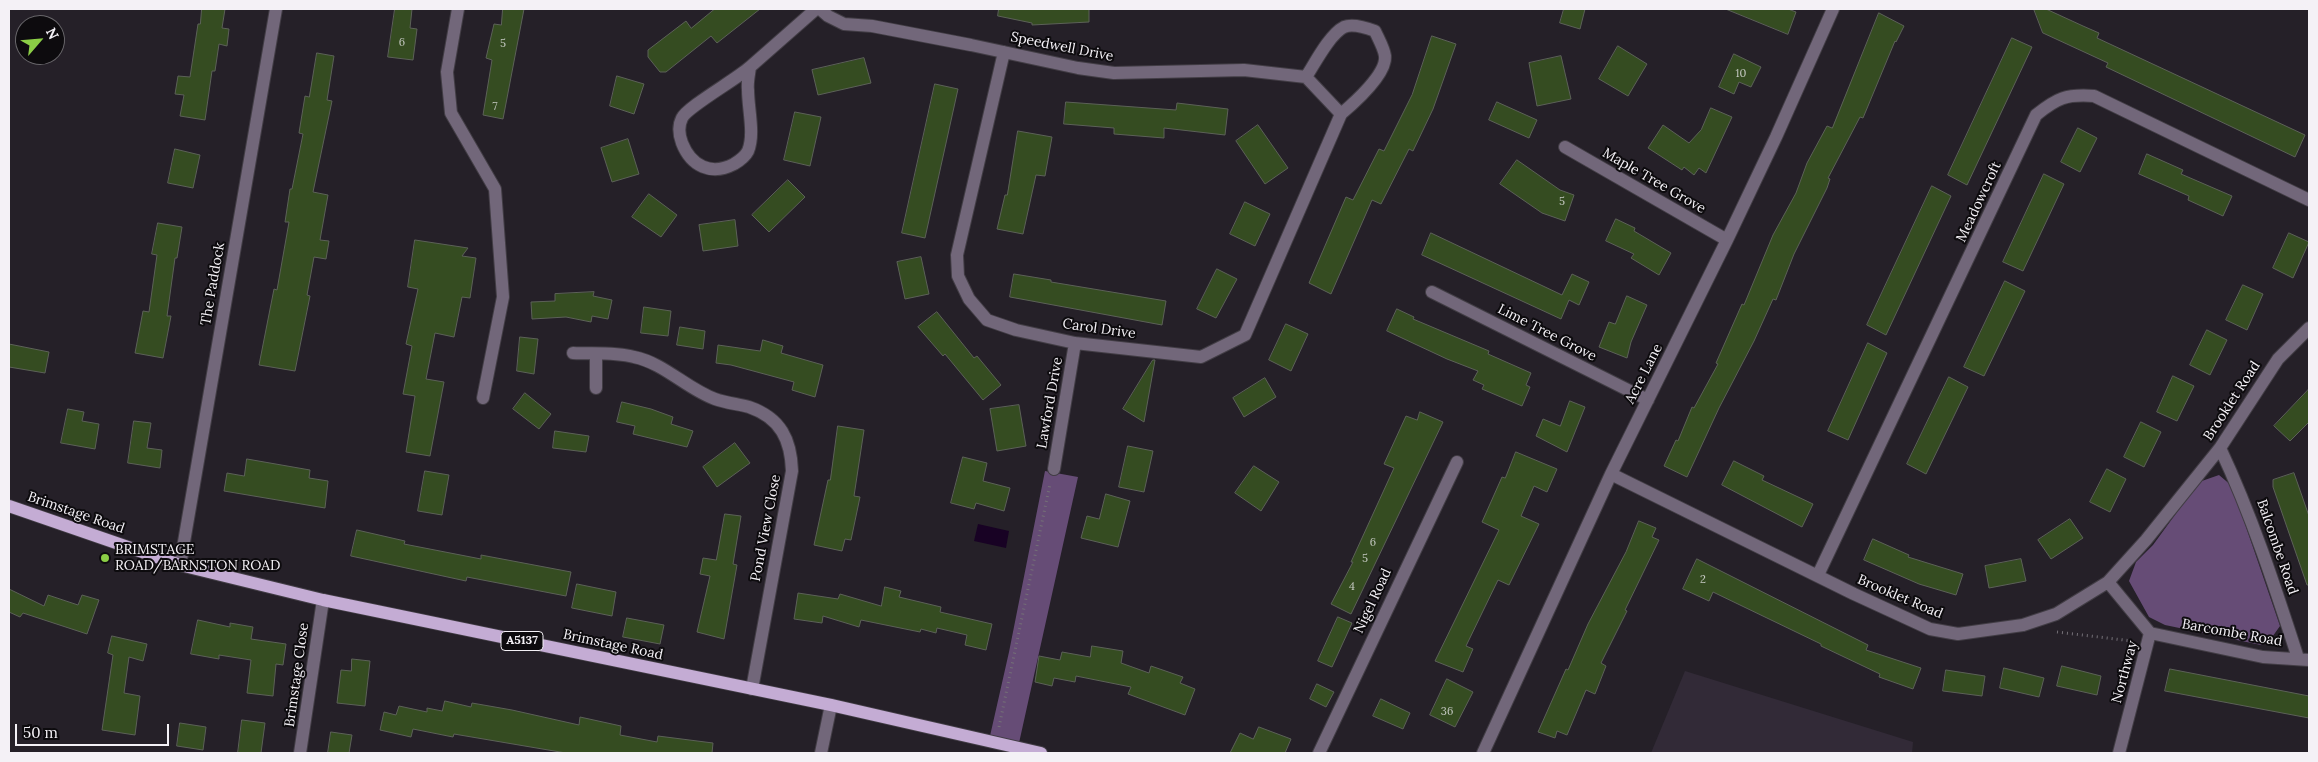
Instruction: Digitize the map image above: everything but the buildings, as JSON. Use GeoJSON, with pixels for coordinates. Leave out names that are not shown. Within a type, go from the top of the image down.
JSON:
{"type":"FeatureCollection","features":[{"type":"Feature","properties":{"kind":"main road","name":"Brimstage Road"},"geometry":{"type":"LineString","coordinates":[[9,506],[180,565],[323,600],[831,705],[1041,753]]}},
{"type":"Feature","properties":{"kind":"street","name":"The Paddock"},"geometry":{"type":"LineString","coordinates":[[180,565],[276,9]]}},
{"type":"Feature","properties":{"kind":"street"},"geometry":{"type":"LineString","coordinates":[[458,9],[447,72],[451,113],[495,189],[503,297],[483,398]]}},
{"type":"Feature","properties":{"kind":"street"},"geometry":{"type":"LineString","coordinates":[[750,67],[747,90],[750,137],[747,152],[739,161],[727,167],[712,170],[698,166],[687,155],[679,134],[682,116],[750,67],[816,9]]}},
{"type":"Feature","properties":{"kind":"street","name":"Speedwell Drive"},"geometry":{"type":"LineString","coordinates":[[820,9],[828,16],[844,24],[872,26],[1078,68],[1114,73],[1244,70],[1306,77]]}},
{"type":"Feature","properties":{"kind":"street","name":"Acre Lane"},"geometry":{"type":"LineString","coordinates":[[1487,752],[1611,474],[1728,240],[1833,9]]}},
{"type":"Feature","properties":{"kind":"street"},"geometry":{"type":"LineString","coordinates":[[1345,26],[1362,26],[1375,31],[1385,57],[1380,74],[1358,100],[1341,114],[1306,77],[1333,36],[1345,26]]}},
{"type":"Feature","properties":{"kind":"street","name":"Carol Drive"},"geometry":{"type":"LineString","coordinates":[[1004,52],[957,255],[958,276],[969,299],[987,320],[1016,330],[1075,343],[1201,357],[1245,335],[1341,114]]}},
{"type":"Feature","properties":{"kind":"street","name":"Meadowcroft"},"geometry":{"type":"LineString","coordinates":[[1818,575],[2036,116],[2053,101],[2073,94],[2094,96],[2309,200]]}},
{"type":"Feature","properties":{"kind":"street","name":"Maple Tree Grove"},"geometry":{"type":"LineString","coordinates":[[1565,147],[1728,240]]}},
{"type":"Feature","properties":{"kind":"street","name":"Lime Tree Grove"},"geometry":{"type":"LineString","coordinates":[[1432,292],[1648,400]]}},
{"type":"Feature","properties":{"kind":"street","name":"Brooklet Road"},"geometry":{"type":"LineString","coordinates":[[1611,474],[1930,629],[1958,634],[2023,625],[2056,614],[2108,582],[2146,540],[2220,448],[2278,359],[2309,328]]}},
{"type":"Feature","properties":{"kind":"street","name":"Lawford Drive"},"geometry":{"type":"LineString","coordinates":[[1054,469],[1075,343]]}},
{"type":"Feature","properties":{"kind":"street","name":"Pond View Close"},"geometry":{"type":"LineString","coordinates":[[573,353],[635,357],[669,372],[715,399],[749,407],[767,415],[783,432],[791,450],[792,472],[752,689]]}},
{"type":"Feature","properties":{"kind":"street"},"geometry":{"type":"LineString","coordinates":[[596,354],[596,388]]}},
{"type":"Feature","properties":{"kind":"street","name":"Balcombe Road"},"geometry":{"type":"LineString","coordinates":[[2220,448],[2243,497],[2304,659]]}},
{"type":"Feature","properties":{"kind":"street","name":"Nigel Road"},"geometry":{"type":"LineString","coordinates":[[1319,753],[1457,462]]}},
{"type":"Feature","properties":{"kind":"street","name":"Northway"},"geometry":{"type":"LineString","coordinates":[[2108,582],[2149,638],[2119,753]]}},
{"type":"Feature","properties":{"kind":"street","name":"Brimstage Close"},"geometry":{"type":"LineString","coordinates":[[300,753],[323,600]]}},
{"type":"Feature","properties":{"kind":"street","name":"Barcombe Road"},"geometry":{"type":"LineString","coordinates":[[2149,638],[2263,657],[2304,659]]}},
{"type":"Feature","properties":{"kind":"street"},"geometry":{"type":"LineString","coordinates":[[821,753],[831,705]]}},
{"type":"Feature","properties":{"kind":"path"},"geometry":{"type":"LineString","coordinates":[[996,743],[1054,469]]}},
{"type":"Feature","properties":{"kind":"path"},"geometry":{"type":"LineString","coordinates":[[2053,631],[2149,638]]}},
{"type":"Feature","properties":{"kind":"shaded area"},"geometry":{"type":"Polygon","coordinates":[[[1045,471],[1078,477],[1019,743],[990,736],[1009,652],[1045,471]]]}},
{"type":"Feature","properties":{"kind":"shaded area"},"geometry":{"type":"Polygon","coordinates":[[[2219,475],[2232,486],[2280,626],[2270,640],[2261,645],[2165,625],[2149,617],[2129,581],[2136,562],[2153,545],[2199,482],[2219,475]]]}},
{"type":"Feature","properties":{"kind":"shaded area"},"geometry":{"type":"Polygon","coordinates":[[[978,524],[1009,531],[1006,548],[974,541],[978,524]]]}},
{"type":"Feature","properties":{"kind":"shaded area"},"geometry":{"type":"Polygon","coordinates":[[[1685,671],[1913,742],[1912,753],[1651,753],[1685,671]]]}},
{"type":"Feature","properties":{"kind":"place","name":"BRIMSTAGE ROAD/BARNSTON ROAD"},"geometry":{"type":"Point","coordinates":[105,558]}}]}
